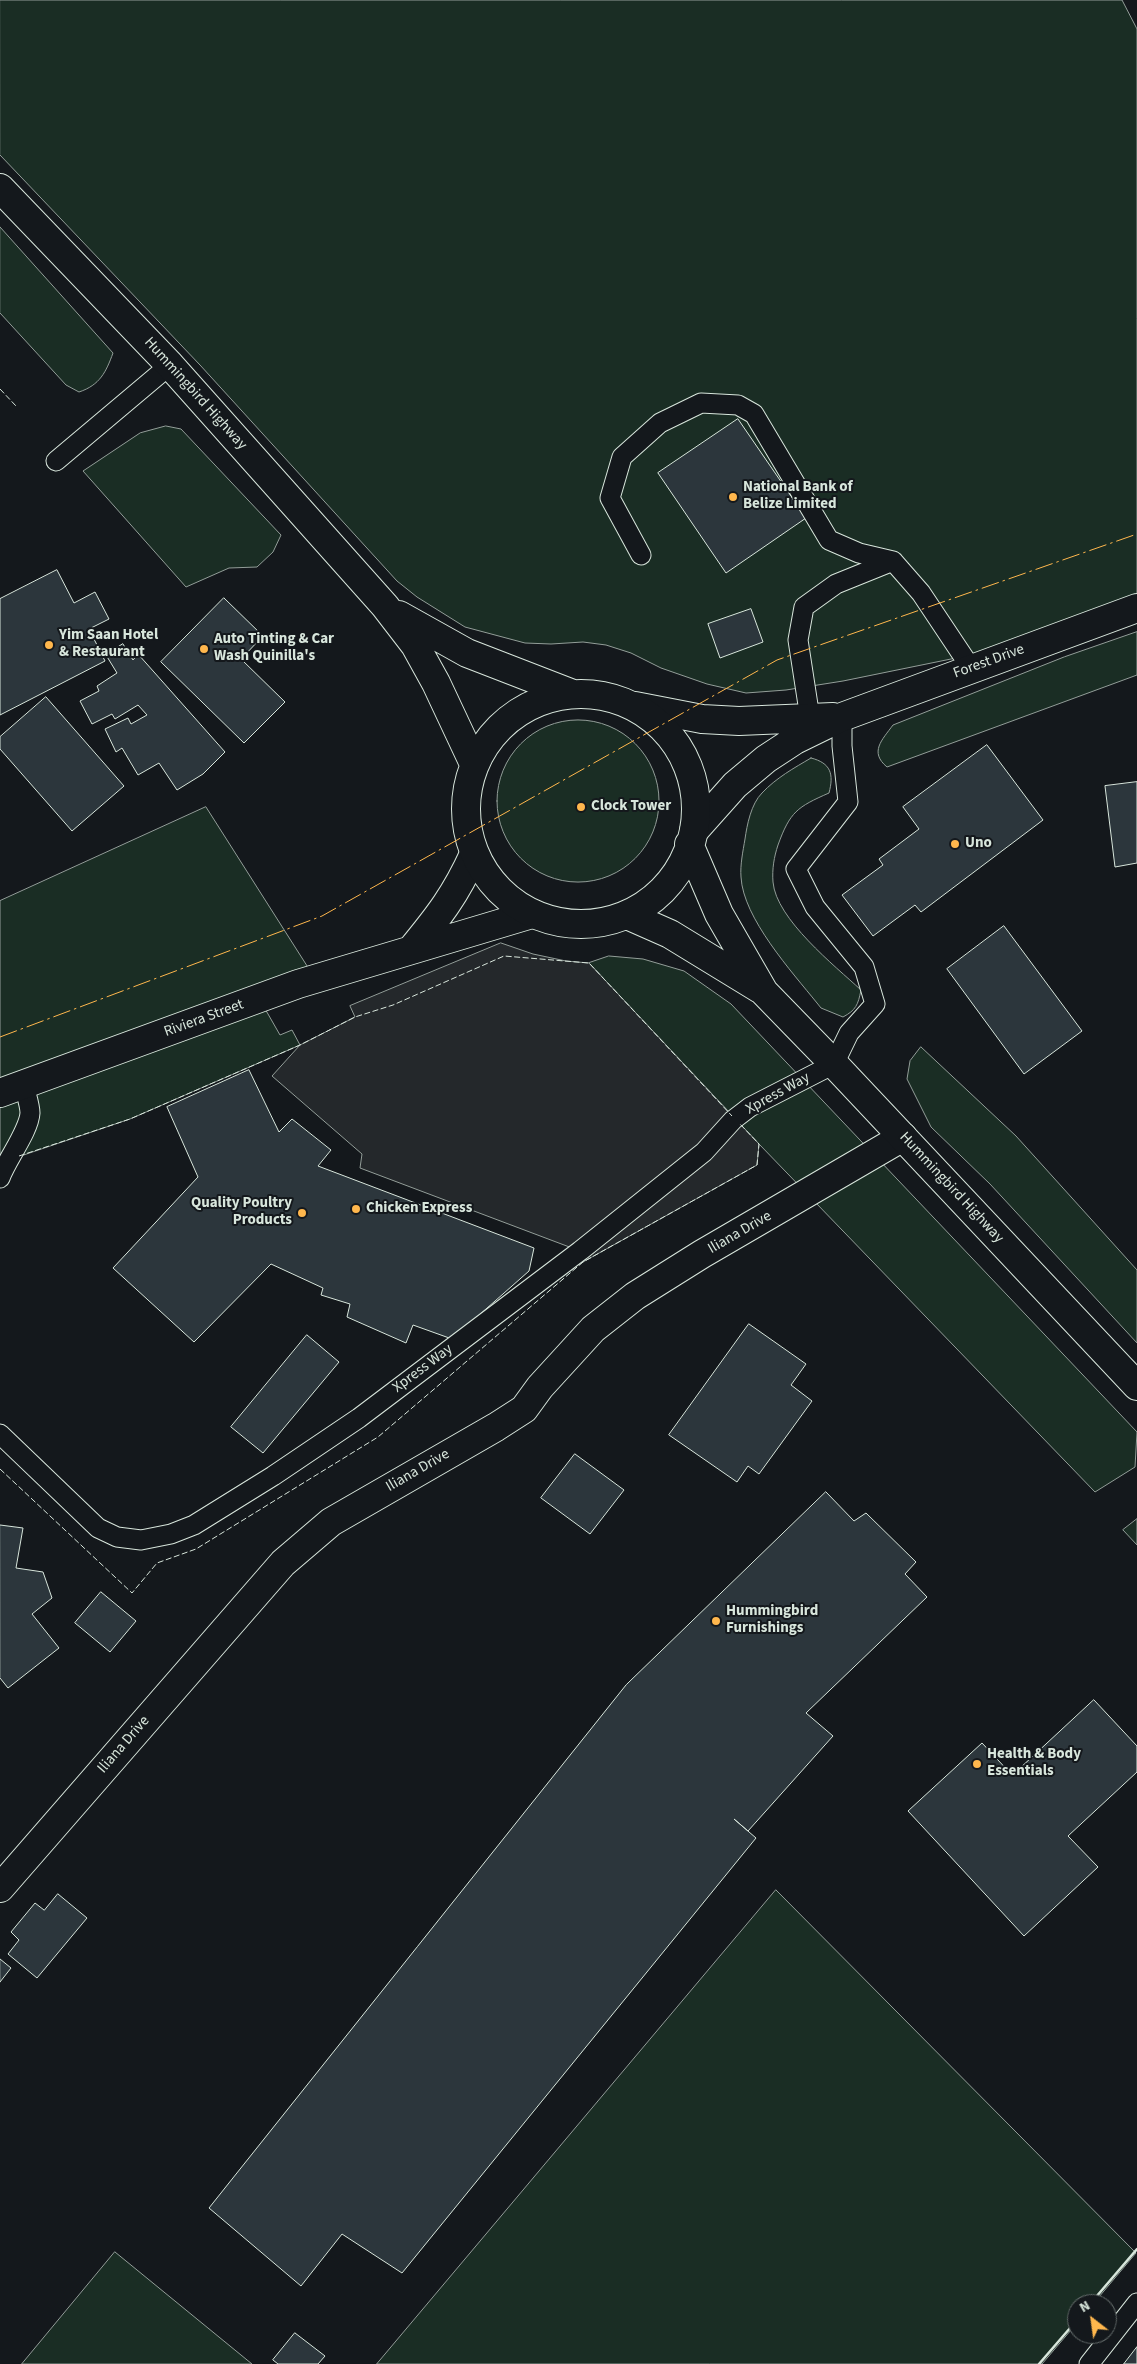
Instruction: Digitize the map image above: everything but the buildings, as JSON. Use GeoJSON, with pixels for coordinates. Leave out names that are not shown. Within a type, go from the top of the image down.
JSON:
{"type":"FeatureCollection","features":[{"type":"Feature","properties":{"kind":"main road","name":"Hummingbird Highway"},"geometry":{"type":"LineString","coordinates":[[0,188],[170,365],[385,606],[415,645],[436,683],[474,764]]}},
{"type":"Feature","properties":{"kind":"main road","name":"Hummingbird Highway"},"geometry":{"type":"LineString","coordinates":[[385,606],[467,653],[573,694]]}},
{"type":"Feature","properties":{"kind":"main road","name":"Forest Drive"},"geometry":{"type":"LineString","coordinates":[[692,837],[735,785],[766,759],[795,740],[842,717],[1137,608]]}},
{"type":"Feature","properties":{"kind":"main road"},"geometry":{"type":"LineString","coordinates":[[573,694],[605,696],[636,706],[665,729],[686,759],[696,794],[692,837],[681,865],[658,894],[627,915],[595,924],[563,923],[532,914],[508,899],[488,878],[474,854],[466,824],[466,793],[474,764],[491,737],[514,715],[542,700],[573,694]]}},
{"type":"Feature","properties":{"kind":"main road","name":"Forest Drive"},"geometry":{"type":"LineString","coordinates":[[636,706],[702,719],[740,720],[842,717]]}},
{"type":"Feature","properties":{"kind":"main road","name":"Hummingbird Highway"},"geometry":{"type":"LineString","coordinates":[[692,837],[719,914],[764,992]]}},
{"type":"Feature","properties":{"kind":"main road"},"geometry":{"type":"LineString","coordinates":[[411,950],[443,911],[461,884],[474,854]]}},
{"type":"Feature","properties":{"kind":"main road","name":"Riviera Street"},"geometry":{"type":"LineString","coordinates":[[12,1089],[298,984],[532,914]]}},
{"type":"Feature","properties":{"kind":"main road","name":"Hummingbird Highway"},"geometry":{"type":"LineString","coordinates":[[627,915],[670,934],[764,992],[1137,1386]]}},
{"type":"Feature","properties":{"kind":"main road","name":"Iliana Drive"},"geometry":{"type":"LineString","coordinates":[[0,1888],[283,1563],[331,1522],[524,1409],[540,1387],[593,1329],[635,1296],[702,1254],[903,1137]]}},
{"type":"Feature","properties":{"kind":"lane"},"geometry":{"type":"LineString","coordinates":[[56,461],[170,365]]}},
{"type":"Feature","properties":{"kind":"lane"},"geometry":{"type":"LineString","coordinates":[[641,555],[610,498],[622,457],[660,423],[701,402],[738,405],[754,414],[829,540],[859,553],[893,561],[921,594],[972,668]]}},
{"type":"Feature","properties":{"kind":"lane"},"geometry":{"type":"LineString","coordinates":[[810,718],[798,640],[804,607],[836,584],[893,561]]}},
{"type":"Feature","properties":{"kind":"lane"},"geometry":{"type":"LineString","coordinates":[[834,1064],[849,1033],[875,1004],[864,967],[815,907],[796,869],[848,802],[842,746],[842,717]]}},
{"type":"Feature","properties":{"kind":"lane","name":"Xpress Way"},"geometry":{"type":"LineString","coordinates":[[0,1434],[98,1528],[117,1537],[141,1540],[172,1534],[194,1524],[273,1476],[375,1406],[580,1251],[696,1158],[734,1120],[750,1107],[834,1064]]}},
{"type":"Feature","properties":{"kind":"lane"},"geometry":{"type":"LineString","coordinates":[[0,1178],[7,1160],[20,1141],[30,1113],[12,1089]]}},
{"type":"Feature","properties":{"kind":"lane"},"geometry":{"type":"LineString","coordinates":[[1089,2364],[1137,2303]]}},
{"type":"Feature","properties":{"kind":"green space"},"geometry":{"type":"Polygon","coordinates":[[[0,0],[1122,0],[1137,29],[1137,608],[1059,637],[843,681],[786,690],[746,693],[707,684],[661,668],[631,653],[606,645],[583,642],[525,643],[465,627],[417,597],[397,581],[200,365],[0,155],[0,0]]]}},
{"type":"Feature","properties":{"kind":"green space"},"geometry":{"type":"Polygon","coordinates":[[[0,227],[113,353],[101,377],[92,386],[79,392],[66,385],[0,313],[0,227]]]}},
{"type":"Feature","properties":{"kind":"green space"},"geometry":{"type":"Polygon","coordinates":[[[166,426],[181,429],[281,535],[273,552],[257,567],[229,568],[186,587],[83,471],[140,433],[166,426]]]}},
{"type":"Feature","properties":{"kind":"green space"},"geometry":{"type":"Polygon","coordinates":[[[1137,632],[1137,675],[887,767],[879,756],[879,746],[893,725],[1064,657],[1137,632]]]}},
{"type":"Feature","properties":{"kind":"green space"},"geometry":{"type":"Polygon","coordinates":[[[578,720],[609,726],[635,744],[653,770],[659,801],[653,832],[635,858],[609,876],[578,882],[547,876],[521,858],[503,832],[497,801],[503,770],[521,744],[547,726],[578,720]]]}},
{"type":"Feature","properties":{"kind":"green space"},"geometry":{"type":"Polygon","coordinates":[[[811,758],[827,766],[831,775],[829,793],[809,802],[791,818],[782,834],[774,859],[773,882],[784,911],[795,926],[808,941],[861,990],[856,1006],[843,1017],[821,1008],[770,944],[750,910],[741,877],[747,827],[755,803],[773,783],[811,758]]]}},
{"type":"Feature","properties":{"kind":"green space"},"geometry":{"type":"Polygon","coordinates":[[[206,807],[309,969],[256,993],[280,1035],[292,1030],[300,1045],[130,1119],[0,1163],[0,901],[206,807]]]}},
{"type":"Feature","properties":{"kind":"green space"},"geometry":{"type":"Polygon","coordinates":[[[609,956],[643,959],[684,971],[731,1004],[1137,1432],[1135,1467],[1095,1492],[759,1144],[589,963],[609,956]]]}},
{"type":"Feature","properties":{"kind":"green space"},"geometry":{"type":"Polygon","coordinates":[[[921,1047],[1016,1136],[1137,1270],[1137,1343],[990,1184],[931,1127],[907,1079],[910,1061],[921,1047]]]}},
{"type":"Feature","properties":{"kind":"green space"},"geometry":{"type":"Polygon","coordinates":[[[1137,1519],[1137,1545],[1123,1530],[1137,1519]]]}},
{"type":"Feature","properties":{"kind":"green space"},"geometry":{"type":"Polygon","coordinates":[[[776,1890],[1136,2253],[1101,2294],[1067,2294],[1067,2335],[1042,2364],[377,2364],[776,1890]]]}},
{"type":"Feature","properties":{"kind":"green space"},"geometry":{"type":"Polygon","coordinates":[[[115,2252],[252,2364],[22,2364],[115,2252]]]}},
{"type":"Feature","properties":{"kind":"shaded area"},"geometry":{"type":"Polygon","coordinates":[[[501,943],[533,954],[566,961],[589,963],[759,1144],[757,1165],[583,1262],[580,1251],[360,1168],[362,1154],[272,1076],[300,1045],[355,1017],[350,1006],[501,943]]]}},
{"type":"Feature","properties":{"kind":"fence"},"geometry":{"type":"LineString","coordinates":[[0,389],[16,406]]}},
{"type":"Feature","properties":{"kind":"fence"},"geometry":{"type":"LineString","coordinates":[[19,1156],[130,1119],[300,1045],[355,1017],[393,1005],[504,956],[589,963],[732,1116]]}},
{"type":"Feature","properties":{"kind":"fence"},"geometry":{"type":"LineString","coordinates":[[0,1469],[132,1593],[157,1563],[196,1549],[378,1437],[583,1262],[757,1165],[759,1144],[739,1123]]}},
{"type":"Feature","properties":{"kind":"wall"},"geometry":{"type":"LineString","coordinates":[[1099,2294],[1137,2249]]}},
{"type":"Feature","properties":{"kind":"wall"},"geometry":{"type":"LineString","coordinates":[[1039,2364],[1067,2332]]}},
{"type":"Feature","properties":{"kind":"power"},"geometry":{"type":"LineString","coordinates":[[0,1037],[322,916],[777,660],[1137,534]]}},
{"type":"Feature","properties":{"kind":"place","name":"National Bank of Belize Limited"},"geometry":{"type":"Point","coordinates":[733,497]}},
{"type":"Feature","properties":{"kind":"place","name":"Yim Saan Hotel & Restaurant"},"geometry":{"type":"Point","coordinates":[49,645]}},
{"type":"Feature","properties":{"kind":"place","name":"Auto Tinting & Car Wash Quinilla's"},"geometry":{"type":"Point","coordinates":[204,649]}},
{"type":"Feature","properties":{"kind":"place","name":"Clock Tower"},"geometry":{"type":"Point","coordinates":[581,807]}},
{"type":"Feature","properties":{"kind":"place","name":"Uno"},"geometry":{"type":"Point","coordinates":[955,844]}},
{"type":"Feature","properties":{"kind":"place","name":"Chicken Express"},"geometry":{"type":"Point","coordinates":[356,1209]}},
{"type":"Feature","properties":{"kind":"place","name":"Quality Poultry Products"},"geometry":{"type":"Point","coordinates":[302,1213]}},
{"type":"Feature","properties":{"kind":"place","name":"Hummingbird Furnishings"},"geometry":{"type":"Point","coordinates":[716,1621]}},
{"type":"Feature","properties":{"kind":"place","name":"Health & Body Essentials"},"geometry":{"type":"Point","coordinates":[977,1764]}}]}
